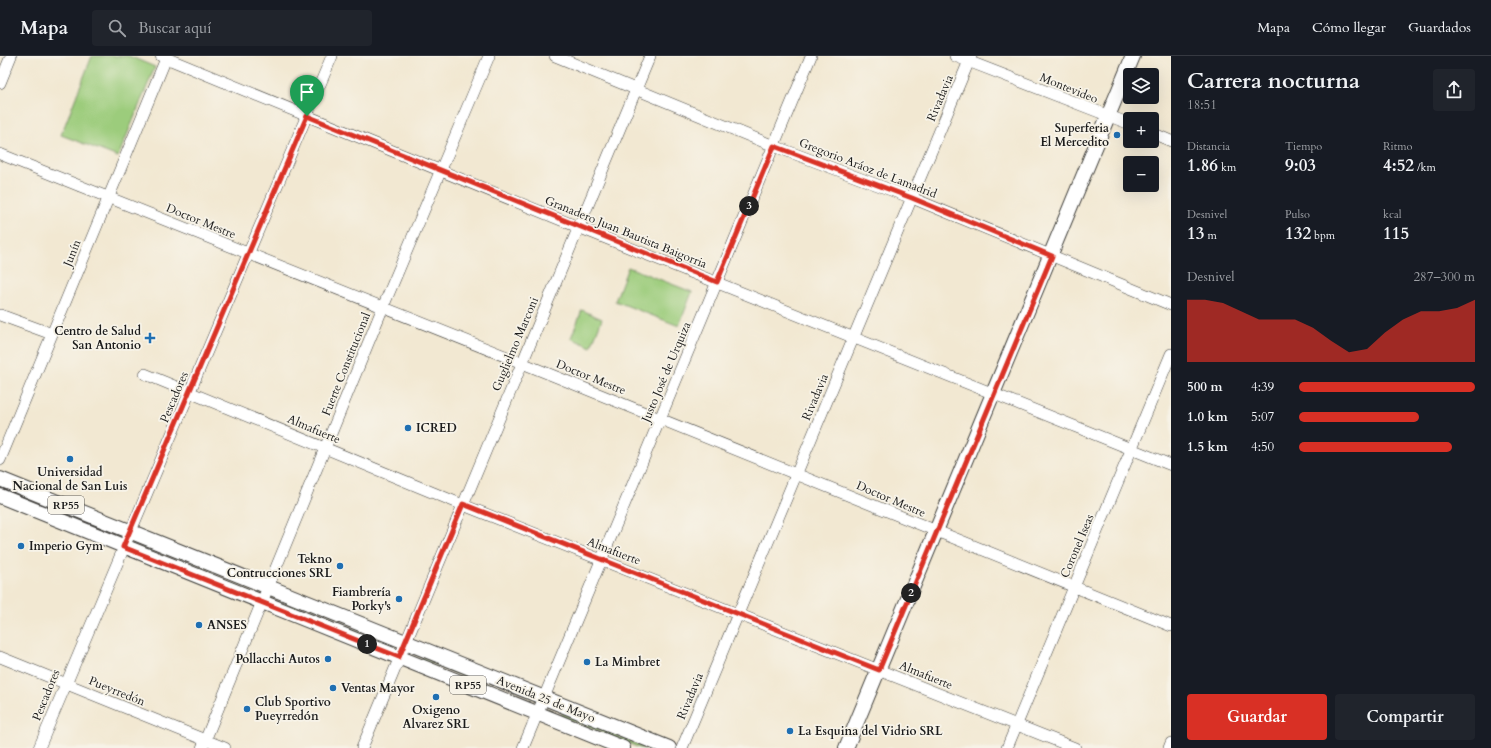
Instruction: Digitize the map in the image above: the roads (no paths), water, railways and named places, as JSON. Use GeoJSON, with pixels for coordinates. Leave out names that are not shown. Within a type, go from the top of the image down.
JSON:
{"type":"FeatureCollection","features":[{"type":"Feature","properties":{"kind":"main road"},"geometry":{"type":"LineString","coordinates":[[846,748],[1134,56]]}},
{"type":"Feature","properties":{"kind":"main road","name":"Avenida 25 de Mayo"},"geometry":{"type":"LineString","coordinates":[[0,479],[669,748]]}},
{"type":"Feature","properties":{"kind":"main road","name":"Avenida 25 de Mayo"},"geometry":{"type":"LineString","coordinates":[[0,496],[623,748]]}},
{"type":"Feature","properties":{"kind":"street"},"geometry":{"type":"LineString","coordinates":[[0,83],[11,56]]}},
{"type":"Feature","properties":{"kind":"street","name":"Pescadores"},"geometry":{"type":"LineString","coordinates":[[38,748],[332,56]]}},
{"type":"Feature","properties":{"kind":"street","name":"Fuerte Constitucional"},"geometry":{"type":"LineString","coordinates":[[203,744],[269,588],[383,307],[489,56]]}},
{"type":"Feature","properties":{"kind":"street","name":"Gregorio Aráoz de Lamadrid"},"geometry":{"type":"LineString","coordinates":[[554,56],[774,146],[912,198],[1171,305]]}},
{"type":"Feature","properties":{"kind":"street","name":"Guglielmo Marconi"},"geometry":{"type":"LineString","coordinates":[[399,657],[650,56]]}},
{"type":"Feature","properties":{"kind":"street","name":"Justo José de Urquiza"},"geometry":{"type":"LineString","coordinates":[[538,713],[811,56]]}},
{"type":"Feature","properties":{"kind":"street","name":"Montevideo"},"geometry":{"type":"LineString","coordinates":[[955,56],[970,59],[1108,117],[1123,122]]}},
{"type":"Feature","properties":{"kind":"street","name":"Granadero Juan Bautista Baigorria"},"geometry":{"type":"LineString","coordinates":[[165,57],[578,227],[1171,465]]}},
{"type":"Feature","properties":{"kind":"street","name":"Junín"},"geometry":{"type":"LineString","coordinates":[[0,460],[109,198],[165,57]]}},
{"type":"Feature","properties":{"kind":"street","name":"Rivadavia"},"geometry":{"type":"LineString","coordinates":[[682,748],[970,59]]}},
{"type":"Feature","properties":{"kind":"street"},"geometry":{"type":"LineString","coordinates":[[1159,136],[1171,141]]}},
{"type":"Feature","properties":{"kind":"street","name":"Doctor Mestre"},"geometry":{"type":"LineString","coordinates":[[0,154],[522,362],[1171,626]]}},
{"type":"Feature","properties":{"kind":"street"},"geometry":{"type":"LineString","coordinates":[[0,315],[52,334]]}},
{"type":"Feature","properties":{"kind":"street","name":"Coronel Iseas"},"geometry":{"type":"LineString","coordinates":[[1007,748],[1171,354]]}},
{"type":"Feature","properties":{"kind":"street","name":"Almafuerte"},"geometry":{"type":"LineString","coordinates":[[145,374],[326,449],[602,560],[1076,748]]}},
{"type":"Feature","properties":{"kind":"street"},"geometry":{"type":"LineString","coordinates":[[362,748],[399,657]]}},
{"type":"Feature","properties":{"kind":"street","name":"Pueyrredón"},"geometry":{"type":"LineString","coordinates":[[0,658],[65,683],[203,744],[225,748]]}},
{"type":"Feature","properties":{"kind":"street"},"geometry":{"type":"LineString","coordinates":[[523,748],[538,713]]}},
{"type":"Feature","properties":{"kind":"street"},"geometry":{"type":"LineString","coordinates":[[1169,748],[1171,743]]}},
{"type":"Feature","properties":{"kind":"place","name":"Superferia El Mercedito"},"geometry":{"type":"Point","coordinates":[1117,135]}},
{"type":"Feature","properties":{"kind":"place","name":"Centro de Salud San Antonio"},"geometry":{"type":"Point","coordinates":[150,338]}},
{"type":"Feature","properties":{"kind":"place","name":"ICRED"},"geometry":{"type":"Point","coordinates":[408,428]}},
{"type":"Feature","properties":{"kind":"place","name":"Universidad Nacional de San Luis"},"geometry":{"type":"Point","coordinates":[70,459]}},
{"type":"Feature","properties":{"kind":"place","name":"Imperio Gym"},"geometry":{"type":"Point","coordinates":[21,546]}},
{"type":"Feature","properties":{"kind":"place","name":"Tekno Contrucciones SRL"},"geometry":{"type":"Point","coordinates":[340,566]}},
{"type":"Feature","properties":{"kind":"place","name":"Fiambrería Porky's"},"geometry":{"type":"Point","coordinates":[399,599]}},
{"type":"Feature","properties":{"kind":"place","name":"ANSES"},"geometry":{"type":"Point","coordinates":[199,625]}},
{"type":"Feature","properties":{"kind":"place","name":"Pollacchi Autos"},"geometry":{"type":"Point","coordinates":[328,659]}},
{"type":"Feature","properties":{"kind":"place","name":"La Mimbret"},"geometry":{"type":"Point","coordinates":[587,662]}},
{"type":"Feature","properties":{"kind":"place","name":"Ventas Mayor"},"geometry":{"type":"Point","coordinates":[333,688]}},
{"type":"Feature","properties":{"kind":"place","name":"Oxigeno Alvarez SRL"},"geometry":{"type":"Point","coordinates":[436,697]}},
{"type":"Feature","properties":{"kind":"place","name":"Club Sportivo Pueyrredón"},"geometry":{"type":"Point","coordinates":[247,709]}},
{"type":"Feature","properties":{"kind":"place","name":"La Esquina del Vidrio SRL"},"geometry":{"type":"Point","coordinates":[790,731]}}]}
